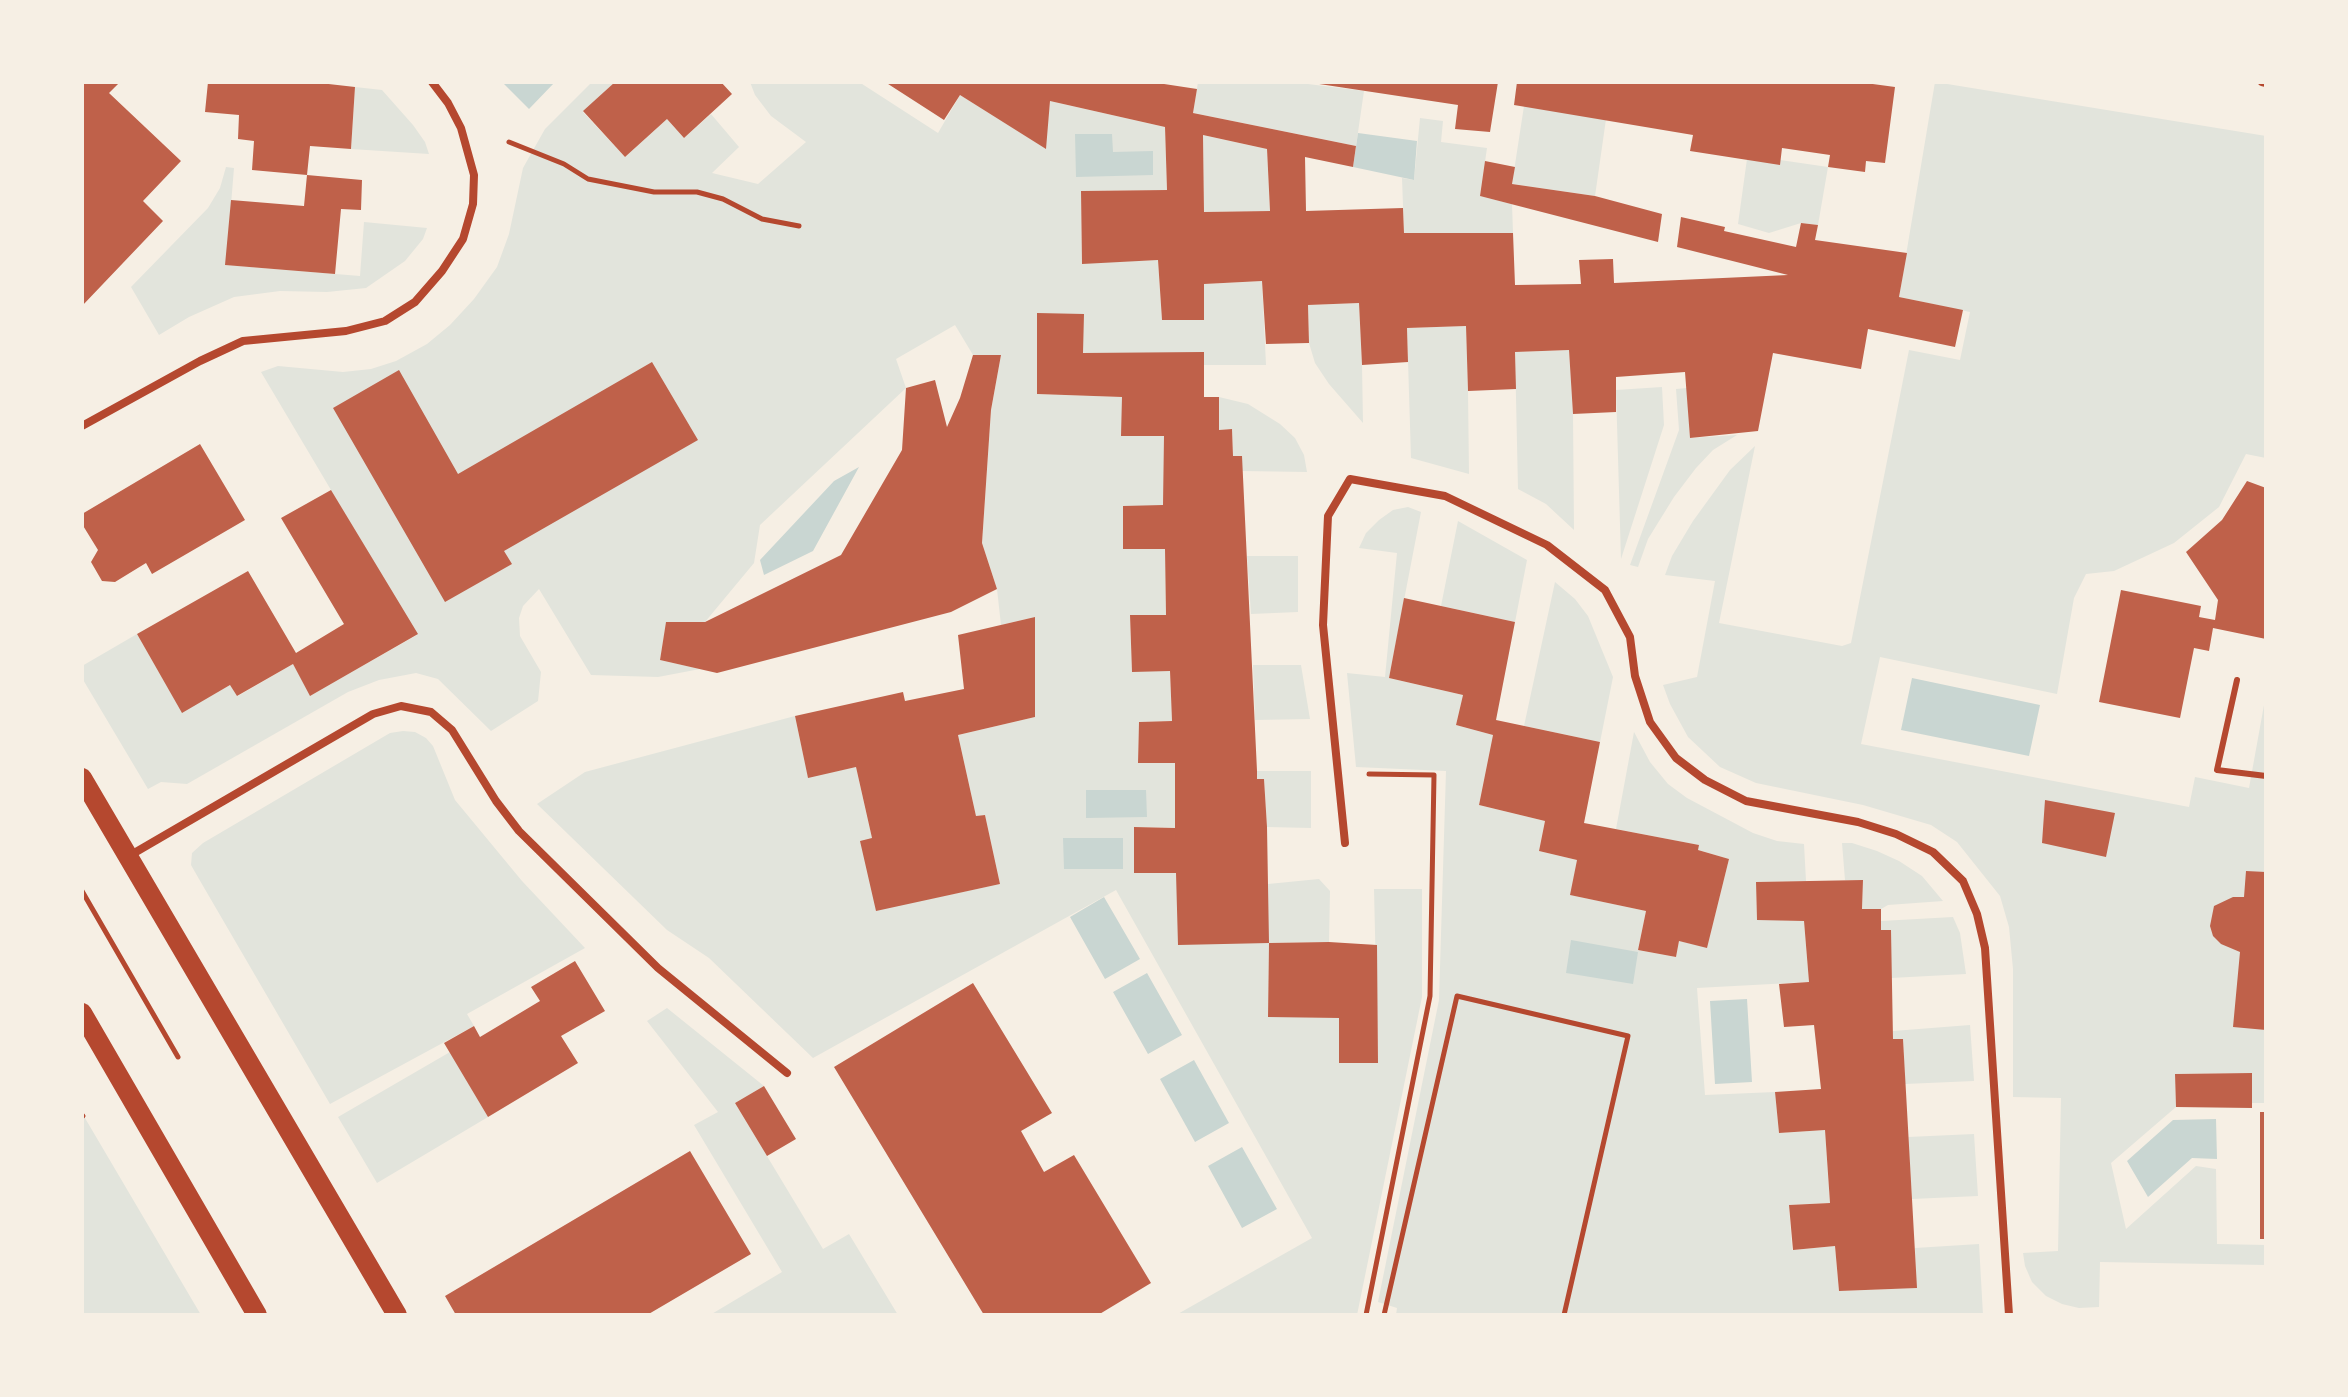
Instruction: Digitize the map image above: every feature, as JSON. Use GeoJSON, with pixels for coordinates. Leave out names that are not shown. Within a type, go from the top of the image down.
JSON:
{"type":"FeatureCollection","features":[{"type":"Feature","properties":{"kind":"main road"},"geometry":{"type":"LineString","coordinates":[[82,778],[397,1315]]}},
{"type":"Feature","properties":{"kind":"main road"},"geometry":{"type":"LineString","coordinates":[[82,1013],[257,1315]]}},
{"type":"Feature","properties":{"kind":"street"},"geometry":{"type":"LineString","coordinates":[[82,426],[243,341],[346,331],[385,321],[415,302],[442,271],[463,239],[473,204],[474,175],[461,128],[432,82]]}},
{"type":"Feature","properties":{"kind":"street"},"geometry":{"type":"LineString","coordinates":[[1345,843],[1323,625],[1328,516],[1350,479],[1445,496],[1547,545],[1605,590],[1630,637],[1635,676],[1650,722],[1676,758],[1705,780],[1746,801],[1858,822],[1896,834],[1933,852],[1963,881],[1977,914],[1985,948],[2009,1315]]}},
{"type":"Feature","properties":{"kind":"street"},"geometry":{"type":"LineString","coordinates":[[128,857],[373,714],[401,706],[431,712],[452,730],[496,801],[519,831],[658,968],[787,1073]]}},
{"type":"Feature","properties":{"kind":"lane"},"geometry":{"type":"LineString","coordinates":[[2237,680],[2217,770],[2266,776]]}},
{"type":"Feature","properties":{"kind":"path"},"geometry":{"type":"LineString","coordinates":[[509,142],[564,164],[588,179],[654,192],[697,192],[723,199],[762,219],[799,226]]}},
{"type":"Feature","properties":{"kind":"path"},"geometry":{"type":"LineString","coordinates":[[1337,773],[1434,775],[1430,996],[1366,1315]]}},
{"type":"Feature","properties":{"kind":"path"},"geometry":{"type":"LineString","coordinates":[[82,891],[178,1057]]}},
{"type":"Feature","properties":{"kind":"path"},"geometry":{"type":"LineString","coordinates":[[1384,1315],[1457,996],[1628,1036],[1564,1315]]}},
{"type":"Feature","properties":{"kind":"shaded area"},"geometry":{"type":"Polygon","coordinates":[[[502,82],[555,82],[529,109],[502,82]]]}},
{"type":"Feature","properties":{"kind":"shaded area"},"geometry":{"type":"Polygon","coordinates":[[[592,82],[615,82],[583,112],[625,157],[667,119],[684,138],[711,114],[739,147],[712,173],[758,184],[806,142],[771,116],[755,95],[750,82],[859,82],[938,133],[960,95],[1045,148],[1050,101],[1165,127],[1167,190],[1081,191],[1082,263],[1158,260],[1162,320],[1204,320],[1204,284],[1262,281],[1266,365],[1204,365],[1083,353],[1037,314],[1037,394],[1122,397],[1122,436],[1164,436],[1166,615],[1130,616],[1132,671],[1170,671],[1172,721],[1139,722],[1138,762],[1175,763],[1175,828],[1134,827],[1176,873],[1268,884],[1319,879],[1330,891],[1329,942],[1269,943],[1268,1016],[1339,1018],[1339,1063],[1378,1063],[1374,889],[1422,889],[1422,997],[1357,1315],[1176,1315],[1312,1238],[1116,890],[813,1058],[709,958],[667,930],[537,804],[585,772],[795,716],[808,777],[856,767],[872,838],[876,910],[1000,884],[985,815],[976,816],[958,735],[1035,717],[1035,617],[1001,625],[997,589],[982,543],[991,410],[1001,355],[973,355],[955,325],[896,359],[906,388],[760,525],[754,563],[705,622],[666,623],[660,660],[700,669],[658,677],[591,675],[539,589],[523,606],[519,618],[520,636],[541,672],[538,701],[491,731],[438,679],[416,673],[379,680],[348,692],[187,784],[161,782],[148,789],[82,678],[82,666],[137,634],[182,712],[230,685],[238,696],[293,664],[311,695],[417,635],[261,372],[278,366],[343,372],[371,369],[396,361],[427,344],[450,325],[497,267],[509,234],[523,168],[545,129],[592,82]]]}},
{"type":"Feature","properties":{"kind":"shaded area"},"geometry":{"type":"Polygon","coordinates":[[[1198,82],[1292,82],[1364,91],[1356,146],[1193,113],[1198,82]]]}},
{"type":"Feature","properties":{"kind":"shaded area"},"geometry":{"type":"Polygon","coordinates":[[[1935,82],[2266,136],[2266,458],[2246,454],[2219,507],[2174,543],[2114,571],[2086,574],[2074,598],[2057,694],[1880,657],[1861,744],[2189,807],[2195,777],[2249,788],[2266,694],[2266,1103],[2251,1103],[2251,1073],[2175,1074],[2176,1107],[2111,1163],[2126,1229],[2196,1166],[2216,1169],[2217,1244],[2266,1245],[2266,1265],[2100,1262],[2099,1307],[2079,1308],[2046,1296],[2032,1282],[2025,1266],[2023,1253],[2058,1251],[2061,1098],[2013,1097],[2013,969],[2009,927],[2000,896],[1957,842],[1931,825],[1863,805],[1756,783],[1720,767],[1688,737],[1663,685],[1697,677],[1715,581],[1665,575],[1672,556],[1730,470],[1755,446],[1719,623],[1842,646],[1851,643],[1909,350],[1960,360],[1970,312],[1899,297],[1935,82]]]}},
{"type":"Feature","properties":{"kind":"shaded area"},"geometry":{"type":"Polygon","coordinates":[[[355,87],[382,90],[413,125],[429,154],[351,149],[355,87]]]}},
{"type":"Feature","properties":{"kind":"shaded area"},"geometry":{"type":"Polygon","coordinates":[[[1524,106],[1606,119],[1595,196],[1512,184],[1524,106]]]}},
{"type":"Feature","properties":{"kind":"shaded area"},"geometry":{"type":"Polygon","coordinates":[[[1420,118],[1443,121],[1441,142],[1487,148],[1480,196],[1512,204],[1513,233],[1404,233],[1402,178],[1414,180],[1420,118]]]}},
{"type":"Feature","properties":{"kind":"shaded area"},"geometry":{"type":"Polygon","coordinates":[[[1358,133],[1417,141],[1414,180],[1353,167],[1358,133]]]}},
{"type":"Feature","properties":{"kind":"shaded area"},"geometry":{"type":"Polygon","coordinates":[[[1075,134],[1112,134],[1113,152],[1153,151],[1153,175],[1076,177],[1075,134]]]}},
{"type":"Feature","properties":{"kind":"shaded area"},"geometry":{"type":"Polygon","coordinates":[[[1203,135],[1267,149],[1270,211],[1204,212],[1203,135]]]}},
{"type":"Feature","properties":{"kind":"shaded area"},"geometry":{"type":"Polygon","coordinates":[[[1747,159],[1828,167],[1818,225],[1801,223],[1769,233],[1738,224],[1747,159]]]}},
{"type":"Feature","properties":{"kind":"shaded area"},"geometry":{"type":"Polygon","coordinates":[[[226,167],[234,168],[226,265],[360,276],[364,222],[427,228],[423,239],[405,261],[366,288],[327,292],[280,291],[234,297],[189,317],[159,335],[131,287],[208,208],[220,188],[226,167]]]}},
{"type":"Feature","properties":{"kind":"shaded area"},"geometry":{"type":"Polygon","coordinates":[[[1359,303],[1363,423],[1329,384],[1315,363],[1309,343],[1308,305],[1359,303]]]}},
{"type":"Feature","properties":{"kind":"shaded area"},"geometry":{"type":"Polygon","coordinates":[[[1466,326],[1469,474],[1411,458],[1407,328],[1466,326]]]}},
{"type":"Feature","properties":{"kind":"shaded area"},"geometry":{"type":"Polygon","coordinates":[[[1569,350],[1574,530],[1546,504],[1518,489],[1515,352],[1569,350]]]}},
{"type":"Feature","properties":{"kind":"shaded area"},"geometry":{"type":"Polygon","coordinates":[[[1662,387],[1664,425],[1621,559],[1616,390],[1662,387]]]}},
{"type":"Feature","properties":{"kind":"shaded area"},"geometry":{"type":"Polygon","coordinates":[[[1687,388],[1690,438],[1737,435],[1713,450],[1696,468],[1648,539],[1638,567],[1630,565],[1679,430],[1676,389],[1687,388]]]}},
{"type":"Feature","properties":{"kind":"shaded area"},"geometry":{"type":"Polygon","coordinates":[[[1219,397],[1248,404],[1280,424],[1295,438],[1304,455],[1307,472],[1242,471],[1242,456],[1233,456],[1232,429],[1219,430],[1219,397]]]}},
{"type":"Feature","properties":{"kind":"shaded area"},"geometry":{"type":"Polygon","coordinates":[[[859,467],[813,551],[764,575],[760,560],[834,481],[859,467]]]}},
{"type":"Feature","properties":{"kind":"shaded area"},"geometry":{"type":"Polygon","coordinates":[[[1408,507],[1421,512],[1389,678],[1463,695],[1456,725],[1493,735],[1479,805],[1545,821],[1539,851],[1577,860],[1571,895],[1646,911],[1638,950],[1676,957],[1679,941],[1707,947],[1729,859],[1698,850],[1698,845],[1616,829],[1634,732],[1650,762],[1668,784],[1687,798],[1753,833],[1777,841],[1804,844],[1806,881],[1756,882],[1757,919],[1804,921],[1809,982],[1697,988],[1705,1095],[1775,1092],[1779,1133],[1825,1130],[1830,1203],[1789,1205],[1792,1250],[1835,1246],[1839,1291],[1916,1288],[1915,1248],[1979,1244],[1983,1315],[1396,1315],[1397,1308],[1378,1302],[1439,1000],[1446,771],[1356,767],[1347,673],[1385,677],[1397,553],[1359,548],[1366,533],[1379,520],[1393,510],[1408,507]]]}},
{"type":"Feature","properties":{"kind":"shaded area"},"geometry":{"type":"Polygon","coordinates":[[[1458,521],[1527,560],[1515,622],[1441,606],[1458,521]]]}},
{"type":"Feature","properties":{"kind":"shaded area"},"geometry":{"type":"Polygon","coordinates":[[[1247,556],[1298,556],[1298,612],[1251,614],[1247,556]]]}},
{"type":"Feature","properties":{"kind":"shaded area"},"geometry":{"type":"Polygon","coordinates":[[[1555,582],[1575,599],[1588,616],[1613,677],[1600,742],[1524,726],[1555,582]]]}},
{"type":"Feature","properties":{"kind":"shaded area"},"geometry":{"type":"Polygon","coordinates":[[[1253,665],[1301,665],[1310,719],[1255,720],[1253,665]]]}},
{"type":"Feature","properties":{"kind":"shaded area"},"geometry":{"type":"Polygon","coordinates":[[[1912,678],[2040,705],[2029,756],[1901,730],[1912,678]]]}},
{"type":"Feature","properties":{"kind":"shaded area"},"geometry":{"type":"Polygon","coordinates":[[[415,732],[433,746],[455,800],[522,881],[585,948],[467,1014],[474,1026],[330,1104],[191,865],[192,853],[203,843],[390,733],[415,732]]]}},
{"type":"Feature","properties":{"kind":"shaded area"},"geometry":{"type":"Polygon","coordinates":[[[1257,771],[1311,771],[1311,828],[1267,827],[1264,779],[1257,779],[1257,771]]]}},
{"type":"Feature","properties":{"kind":"shaded area"},"geometry":{"type":"Polygon","coordinates":[[[1086,790],[1146,790],[1147,817],[1086,818],[1086,790]]]}},
{"type":"Feature","properties":{"kind":"shaded area"},"geometry":{"type":"Polygon","coordinates":[[[1063,838],[1123,838],[1123,869],[1064,869],[1063,838]]]}},
{"type":"Feature","properties":{"kind":"shaded area"},"geometry":{"type":"Polygon","coordinates":[[[1842,843],[1852,843],[1899,861],[1922,876],[1943,901],[1862,909],[1863,880],[1845,880],[1842,843]]]}},
{"type":"Feature","properties":{"kind":"shaded area"},"geometry":{"type":"Polygon","coordinates":[[[1104,897],[1140,959],[1105,979],[1070,917],[1104,897]]]}},
{"type":"Feature","properties":{"kind":"shaded area"},"geometry":{"type":"Polygon","coordinates":[[[1953,917],[1960,933],[1966,974],[1891,978],[1891,931],[1881,930],[1881,921],[1953,917]]]}},
{"type":"Feature","properties":{"kind":"shaded area"},"geometry":{"type":"Polygon","coordinates":[[[1571,940],[1638,952],[1633,984],[1566,973],[1571,940]]]}},
{"type":"Feature","properties":{"kind":"shaded area"},"geometry":{"type":"Polygon","coordinates":[[[1147,973],[1182,1035],[1148,1054],[1113,992],[1147,973]]]}},
{"type":"Feature","properties":{"kind":"shaded area"},"geometry":{"type":"Polygon","coordinates":[[[1747,999],[1752,1082],[1715,1084],[1710,1001],[1747,999]]]}},
{"type":"Feature","properties":{"kind":"shaded area"},"geometry":{"type":"Polygon","coordinates":[[[667,1008],[764,1086],[735,1103],[823,1249],[849,1234],[898,1315],[710,1315],[782,1272],[694,1125],[718,1112],[647,1021],[667,1008]]]}},
{"type":"Feature","properties":{"kind":"shaded area"},"geometry":{"type":"Polygon","coordinates":[[[1970,1025],[1974,1081],[1905,1084],[1903,1039],[1893,1039],[1893,1031],[1970,1025]]]}},
{"type":"Feature","properties":{"kind":"shaded area"},"geometry":{"type":"Polygon","coordinates":[[[450,1052],[488,1117],[377,1183],[338,1117],[450,1052]]]}},
{"type":"Feature","properties":{"kind":"shaded area"},"geometry":{"type":"Polygon","coordinates":[[[1194,1060],[1229,1123],[1195,1142],[1160,1079],[1194,1060]]]}},
{"type":"Feature","properties":{"kind":"shaded area"},"geometry":{"type":"Polygon","coordinates":[[[82,1113],[201,1315],[82,1315],[82,1113]]]}},
{"type":"Feature","properties":{"kind":"shaded area"},"geometry":{"type":"Polygon","coordinates":[[[2216,1119],[2217,1159],[2192,1158],[2148,1197],[2127,1161],[2173,1120],[2216,1119]]]}},
{"type":"Feature","properties":{"kind":"shaded area"},"geometry":{"type":"Polygon","coordinates":[[[1974,1134],[1978,1196],[1912,1199],[1908,1137],[1974,1134]]]}},
{"type":"Feature","properties":{"kind":"shaded area"},"geometry":{"type":"Polygon","coordinates":[[[1242,1147],[1277,1209],[1242,1228],[1208,1166],[1242,1147]]]}},
{"type":"Feature","properties":{"kind":"building"},"geometry":{"type":"Polygon","coordinates":[[[82,82],[120,82],[109,93],[181,161],[143,201],[163,221],[82,306],[82,82]]]}},
{"type":"Feature","properties":{"kind":"building"},"geometry":{"type":"Polygon","coordinates":[[[208,82],[311,82],[355,87],[351,149],[310,146],[307,175],[252,170],[254,141],[238,139],[239,115],[205,112],[208,82]]]}},
{"type":"Feature","properties":{"kind":"building"},"geometry":{"type":"Polygon","coordinates":[[[615,82],[721,82],[732,94],[684,138],[667,119],[625,157],[583,111],[615,82]]]}},
{"type":"Feature","properties":{"kind":"building"},"geometry":{"type":"Polygon","coordinates":[[[885,82],[1151,82],[1197,89],[1193,113],[1356,146],[1353,167],[1305,157],[1306,211],[1403,208],[1404,233],[1513,233],[1515,285],[1581,284],[1579,260],[1613,259],[1614,283],[1788,275],[1677,247],[1681,217],[1725,227],[1724,231],[1796,247],[1801,223],[1818,225],[1815,240],[1907,253],[1899,297],[1963,310],[1955,347],[1868,329],[1861,369],[1773,353],[1758,431],[1690,438],[1685,372],[1616,377],[1616,412],[1573,414],[1569,350],[1515,352],[1516,389],[1468,391],[1466,326],[1407,328],[1408,362],[1362,365],[1359,303],[1308,305],[1309,343],[1266,344],[1262,281],[1204,284],[1204,320],[1162,320],[1158,260],[1082,264],[1081,191],[1167,190],[1165,127],[1050,101],[1046,149],[960,95],[944,120],[885,82]],[[1203,135],[1204,212],[1270,211],[1267,149],[1203,135]]]}},
{"type":"Feature","properties":{"kind":"building"},"geometry":{"type":"Polygon","coordinates":[[[1306,82],[1498,82],[1490,132],[1455,129],[1458,105],[1306,82]]]}},
{"type":"Feature","properties":{"kind":"building"},"geometry":{"type":"Polygon","coordinates":[[[1517,82],[1858,82],[1895,87],[1885,163],[1866,161],[1865,172],[1828,167],[1830,155],[1782,148],[1780,165],[1690,151],[1693,135],[1514,105],[1517,82]]]}},
{"type":"Feature","properties":{"kind":"building"},"geometry":{"type":"Polygon","coordinates":[[[1485,161],[1515,167],[1512,184],[1595,196],[1662,214],[1658,242],[1480,196],[1485,161]]]}},
{"type":"Feature","properties":{"kind":"building"},"geometry":{"type":"Polygon","coordinates":[[[307,175],[362,180],[361,210],[341,209],[335,274],[225,265],[231,200],[304,206],[307,175]]]}},
{"type":"Feature","properties":{"kind":"building"},"geometry":{"type":"Polygon","coordinates":[[[1037,313],[1084,314],[1083,353],[1204,352],[1204,397],[1219,397],[1219,430],[1232,429],[1233,456],[1242,456],[1257,779],[1264,779],[1267,827],[1269,943],[1178,945],[1176,873],[1134,873],[1134,827],[1175,828],[1175,763],[1138,763],[1139,722],[1172,721],[1170,671],[1132,672],[1130,615],[1166,615],[1165,549],[1123,549],[1123,506],[1163,505],[1164,436],[1121,436],[1122,397],[1037,394],[1037,313]]]}},
{"type":"Feature","properties":{"kind":"building"},"geometry":{"type":"Polygon","coordinates":[[[973,355],[1001,355],[991,410],[982,543],[997,589],[951,612],[717,673],[660,660],[666,622],[705,622],[841,555],[902,450],[906,388],[935,380],[947,427],[973,355]]]}},
{"type":"Feature","properties":{"kind":"building"},"geometry":{"type":"Polygon","coordinates":[[[652,362],[698,440],[504,551],[512,564],[445,602],[333,408],[399,370],[458,474],[652,362]]]}},
{"type":"Feature","properties":{"kind":"building"},"geometry":{"type":"Polygon","coordinates":[[[200,444],[245,520],[152,574],[146,563],[115,582],[102,581],[91,562],[98,550],[82,524],[82,514],[200,444]]]}},
{"type":"Feature","properties":{"kind":"building"},"geometry":{"type":"Polygon","coordinates":[[[2247,481],[2266,488],[2266,639],[2213,628],[2209,651],[2194,648],[2180,718],[2099,702],[2121,590],[2201,606],[2199,617],[2215,620],[2218,600],[2186,552],[2222,520],[2247,481]]]}},
{"type":"Feature","properties":{"kind":"building"},"geometry":{"type":"Polygon","coordinates":[[[331,490],[418,634],[310,696],[293,664],[237,696],[230,685],[182,713],[137,634],[248,571],[296,653],[344,624],[281,518],[331,490]]]}},
{"type":"Feature","properties":{"kind":"building"},"geometry":{"type":"Polygon","coordinates":[[[1404,598],[1515,622],[1496,720],[1600,742],[1584,823],[1699,845],[1698,850],[1729,859],[1707,948],[1679,941],[1676,957],[1638,950],[1646,911],[1570,895],[1577,860],[1539,851],[1545,821],[1479,805],[1493,735],[1456,725],[1463,695],[1389,678],[1404,598]]]}},
{"type":"Feature","properties":{"kind":"building"},"geometry":{"type":"Polygon","coordinates":[[[1035,617],[1035,717],[958,735],[976,816],[985,815],[1000,884],[876,911],[860,841],[872,838],[856,767],[808,778],[795,716],[903,692],[905,701],[964,689],[958,635],[1035,617]]]}},
{"type":"Feature","properties":{"kind":"building"},"geometry":{"type":"Polygon","coordinates":[[[2045,800],[2115,813],[2106,857],[2042,843],[2045,800]]]}},
{"type":"Feature","properties":{"kind":"building"},"geometry":{"type":"Polygon","coordinates":[[[2246,871],[2266,872],[2266,1030],[2233,1027],[2240,952],[2221,944],[2213,936],[2210,926],[2214,906],[2233,897],[2244,897],[2246,871]]]}},
{"type":"Feature","properties":{"kind":"building"},"geometry":{"type":"Polygon","coordinates":[[[1863,880],[1862,909],[1881,909],[1881,930],[1891,930],[1893,1039],[1903,1039],[1917,1288],[1839,1291],[1835,1246],[1793,1250],[1789,1205],[1830,1203],[1825,1130],[1779,1133],[1775,1092],[1821,1089],[1814,1025],[1784,1027],[1779,984],[1809,982],[1804,921],[1757,920],[1756,882],[1863,880]]]}},
{"type":"Feature","properties":{"kind":"building"},"geometry":{"type":"Polygon","coordinates":[[[1269,943],[1377,945],[1378,1063],[1339,1063],[1339,1018],[1268,1017],[1269,943]]]}},
{"type":"Feature","properties":{"kind":"building"},"geometry":{"type":"Polygon","coordinates":[[[575,961],[605,1011],[561,1036],[578,1063],[488,1117],[444,1043],[474,1026],[480,1037],[540,1001],[531,987],[575,961]]]}},
{"type":"Feature","properties":{"kind":"building"},"geometry":{"type":"Polygon","coordinates":[[[973,983],[1052,1113],[1021,1131],[1044,1172],[1074,1155],[1151,1283],[1098,1315],[984,1315],[834,1067],[973,983]]]}},
{"type":"Feature","properties":{"kind":"building"},"geometry":{"type":"Polygon","coordinates":[[[2252,1073],[2252,1108],[2176,1107],[2175,1074],[2252,1073]]]}},
{"type":"Feature","properties":{"kind":"building"},"geometry":{"type":"Polygon","coordinates":[[[764,1086],[796,1139],[767,1156],[735,1103],[764,1086]]]}},
{"type":"Feature","properties":{"kind":"building"},"geometry":{"type":"Polygon","coordinates":[[[2260,1112],[2266,1112],[2266,1239],[2260,1239],[2260,1112]]]}},
{"type":"Feature","properties":{"kind":"building"},"geometry":{"type":"Polygon","coordinates":[[[690,1151],[751,1254],[647,1315],[456,1315],[445,1296],[690,1151]]]}}]}
